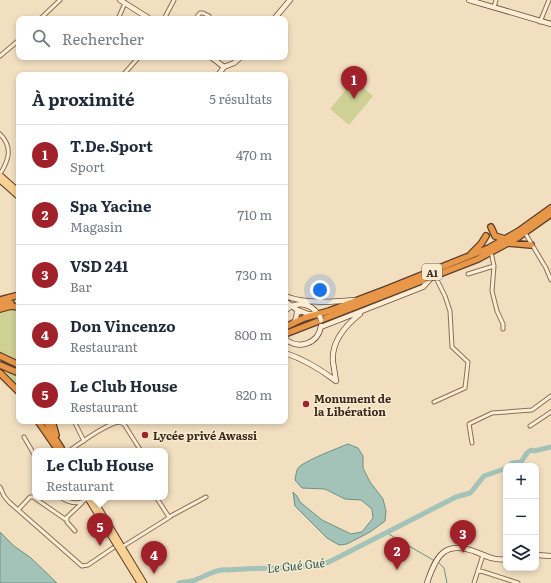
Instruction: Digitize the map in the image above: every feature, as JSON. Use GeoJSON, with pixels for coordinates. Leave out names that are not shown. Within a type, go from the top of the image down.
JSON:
{"type":"FeatureCollection","features":[{"type":"Feature","properties":{"kind":"highway","name":"A1"},"geometry":{"type":"LineString","coordinates":[[304,321],[319,319],[362,305],[478,259],[507,241],[551,208]]}},
{"type":"Feature","properties":{"kind":"highway","name":"A1"},"geometry":{"type":"LineString","coordinates":[[319,319],[329,311],[362,305],[469,256],[507,241],[524,233],[551,214]]}},
{"type":"Feature","properties":{"kind":"highway"},"geometry":{"type":"LineString","coordinates":[[491,227],[495,236],[507,241],[531,245]]}},
{"type":"Feature","properties":{"kind":"highway"},"geometry":{"type":"LineString","coordinates":[[469,256],[481,244],[486,236]]}},
{"type":"Feature","properties":{"kind":"highway"},"geometry":{"type":"LineString","coordinates":[[0,300],[16,296]]}},
{"type":"Feature","properties":{"kind":"highway"},"geometry":{"type":"LineString","coordinates":[[0,304],[9,303],[16,305]]}},
{"type":"Feature","properties":{"kind":"highway"},"geometry":{"type":"LineString","coordinates":[[288,326],[362,305]]}},
{"type":"Feature","properties":{"kind":"highway"},"geometry":{"type":"LineString","coordinates":[[0,309],[16,306]]}},
{"type":"Feature","properties":{"kind":"highway"},"geometry":{"type":"LineString","coordinates":[[288,332],[319,319]]}},
{"type":"Feature","properties":{"kind":"highway"},"geometry":{"type":"LineString","coordinates":[[288,331],[304,321]]}},
{"type":"Feature","properties":{"kind":"highway"},"geometry":{"type":"LineString","coordinates":[[0,356],[16,364]]}},
{"type":"Feature","properties":{"kind":"highway"},"geometry":{"type":"LineString","coordinates":[[0,359],[16,365]]}},
{"type":"Feature","properties":{"kind":"highway"},"geometry":{"type":"LineString","coordinates":[[0,366],[16,372]]}},
{"type":"Feature","properties":{"kind":"highway"},"geometry":{"type":"LineString","coordinates":[[0,373],[16,389]]}},
{"type":"Feature","properties":{"kind":"highway"},"geometry":{"type":"LineString","coordinates":[[40,424],[58,448]]}},
{"type":"Feature","properties":{"kind":"highway"},"geometry":{"type":"LineString","coordinates":[[44,424],[48,433],[59,448]]}},
{"type":"Feature","properties":{"kind":"highway"},"geometry":{"type":"LineString","coordinates":[[47,424],[59,448]]}},
{"type":"Feature","properties":{"kind":"highway"},"geometry":{"type":"LineString","coordinates":[[53,424],[59,448]]}},
{"type":"Feature","properties":{"kind":"main road"},"geometry":{"type":"LineString","coordinates":[[120,0],[145,16]]}},
{"type":"Feature","properties":{"kind":"main road"},"geometry":{"type":"LineString","coordinates":[[277,16],[290,0]]}},
{"type":"Feature","properties":{"kind":"main road"},"geometry":{"type":"LineString","coordinates":[[469,0],[551,24]]}},
{"type":"Feature","properties":{"kind":"main road"},"geometry":{"type":"LineString","coordinates":[[216,60],[224,67]]}},
{"type":"Feature","properties":{"kind":"main road"},"geometry":{"type":"LineString","coordinates":[[220,72],[224,67],[238,60]]}},
{"type":"Feature","properties":{"kind":"main road"},"geometry":{"type":"LineString","coordinates":[[0,174],[16,189]]}},
{"type":"Feature","properties":{"kind":"main road"},"geometry":{"type":"LineString","coordinates":[[0,180],[16,194]]}},
{"type":"Feature","properties":{"kind":"main road"},"geometry":{"type":"LineString","coordinates":[[288,297],[297,300],[362,305]]}},
{"type":"Feature","properties":{"kind":"main road"},"geometry":{"type":"LineString","coordinates":[[289,305],[297,300]]}},
{"type":"Feature","properties":{"kind":"main road"},"geometry":{"type":"LineString","coordinates":[[289,305],[298,311],[310,314],[329,311]]}},
{"type":"Feature","properties":{"kind":"main road"},"geometry":{"type":"LineString","coordinates":[[288,341],[297,345],[310,343],[315,339],[321,327],[314,309],[309,305],[289,305]]}},
{"type":"Feature","properties":{"kind":"main road"},"geometry":{"type":"LineString","coordinates":[[321,327],[362,305]]}},
{"type":"Feature","properties":{"kind":"main road"},"geometry":{"type":"LineString","coordinates":[[288,354],[296,356],[321,370],[336,381],[333,360],[335,347],[342,331],[353,320],[362,305]]}},
{"type":"Feature","properties":{"kind":"main road"},"geometry":{"type":"LineString","coordinates":[[298,311],[304,321]]}},
{"type":"Feature","properties":{"kind":"main road"},"geometry":{"type":"LineString","coordinates":[[288,326],[296,319],[298,311]]}},
{"type":"Feature","properties":{"kind":"main road"},"geometry":{"type":"LineString","coordinates":[[91,500],[115,543],[144,583]]}},
{"type":"Feature","properties":{"kind":"main road"},"geometry":{"type":"LineString","coordinates":[[91,500],[140,583]]}},
{"type":"Feature","properties":{"kind":"main road"},"geometry":{"type":"LineString","coordinates":[[115,543],[113,548],[120,548]]}},
{"type":"Feature","properties":{"kind":"main road"},"geometry":{"type":"LineString","coordinates":[[427,583],[436,560],[447,550],[462,548],[482,555],[503,559]]}},
{"type":"Feature","properties":{"kind":"main road"},"geometry":{"type":"LineString","coordinates":[[539,554],[551,556]]}},
{"type":"Feature","properties":{"kind":"street"},"geometry":{"type":"LineString","coordinates":[[43,16],[60,0]]}},
{"type":"Feature","properties":{"kind":"street"},"geometry":{"type":"LineString","coordinates":[[166,16],[174,0]]}},
{"type":"Feature","properties":{"kind":"street"},"geometry":{"type":"LineString","coordinates":[[494,7],[496,0]]}},
{"type":"Feature","properties":{"kind":"street"},"geometry":{"type":"LineString","coordinates":[[540,22],[549,0]]}},
{"type":"Feature","properties":{"kind":"street"},"geometry":{"type":"LineString","coordinates":[[119,16],[125,3]]}},
{"type":"Feature","properties":{"kind":"street"},"geometry":{"type":"LineString","coordinates":[[198,16],[200,13],[203,13],[209,16]]}},
{"type":"Feature","properties":{"kind":"street"},"geometry":{"type":"LineString","coordinates":[[0,56],[16,43]]}},
{"type":"Feature","properties":{"kind":"street"},"geometry":{"type":"LineString","coordinates":[[126,72],[136,60]]}},
{"type":"Feature","properties":{"kind":"street"},"geometry":{"type":"LineString","coordinates":[[0,134],[7,143],[9,155],[0,174]]}},
{"type":"Feature","properties":{"kind":"street"},"geometry":{"type":"LineString","coordinates":[[524,233],[546,268],[551,280]]}},
{"type":"Feature","properties":{"kind":"street"},"geometry":{"type":"LineString","coordinates":[[490,252],[494,266],[492,291],[497,311],[503,324],[503,329]]}},
{"type":"Feature","properties":{"kind":"street"},"geometry":{"type":"LineString","coordinates":[[468,274],[494,266]]}},
{"type":"Feature","properties":{"kind":"street"},"geometry":{"type":"LineString","coordinates":[[433,277],[445,296],[450,311],[452,347],[465,358],[468,364],[465,388],[434,402]]}},
{"type":"Feature","properties":{"kind":"street"},"geometry":{"type":"LineString","coordinates":[[472,444],[469,424],[492,414],[532,410],[551,396]]}},
{"type":"Feature","properties":{"kind":"street"},"geometry":{"type":"LineString","coordinates":[[530,426],[551,412]]}},
{"type":"Feature","properties":{"kind":"street"},"geometry":{"type":"LineString","coordinates":[[76,424],[84,441]]}},
{"type":"Feature","properties":{"kind":"street"},"geometry":{"type":"LineString","coordinates":[[74,448],[113,424]]}},
{"type":"Feature","properties":{"kind":"street"},"geometry":{"type":"LineString","coordinates":[[124,424],[139,448]]}},
{"type":"Feature","properties":{"kind":"street"},"geometry":{"type":"LineString","coordinates":[[24,437],[32,451]]}},
{"type":"Feature","properties":{"kind":"street"},"geometry":{"type":"LineString","coordinates":[[0,487],[4,496],[18,510],[82,566],[86,566],[113,548]]}},
{"type":"Feature","properties":{"kind":"street"},"geometry":{"type":"LineString","coordinates":[[18,510],[32,496]]}},
{"type":"Feature","properties":{"kind":"street"},"geometry":{"type":"LineString","coordinates":[[120,548],[206,497]]}},
{"type":"Feature","properties":{"kind":"street"},"geometry":{"type":"LineString","coordinates":[[38,500],[62,518],[66,518]]}},
{"type":"Feature","properties":{"kind":"street"},"geometry":{"type":"LineString","coordinates":[[65,500],[68,502],[82,503]]}},
{"type":"Feature","properties":{"kind":"street"},"geometry":{"type":"LineString","coordinates":[[66,518],[86,500]]}},
{"type":"Feature","properties":{"kind":"street"},"geometry":{"type":"LineString","coordinates":[[158,500],[170,517]]}},
{"type":"Feature","properties":{"kind":"street"},"geometry":{"type":"LineString","coordinates":[[66,518],[67,522],[75,531]]}},
{"type":"Feature","properties":{"kind":"street"},"geometry":{"type":"LineString","coordinates":[[474,583],[482,555]]}},
{"type":"Feature","properties":{"kind":"street"},"geometry":{"type":"LineString","coordinates":[[478,570],[518,583]]}},
{"type":"Feature","properties":{"kind":"green space"},"geometry":{"type":"Polygon","coordinates":[[[354,80],[373,96],[349,125],[330,109],[354,80]]]}},
{"type":"Feature","properties":{"kind":"green space"},"geometry":{"type":"Polygon","coordinates":[[[4,308],[16,309],[16,361],[0,353],[0,310],[4,308]]]}},
{"type":"Feature","properties":{"kind":"green space"},"geometry":{"type":"Polygon","coordinates":[[[0,368],[16,376],[16,385],[12,380],[0,371],[0,368]]]}},
{"type":"Feature","properties":{"kind":"water"},"geometry":{"type":"Polygon","coordinates":[[[348,444],[358,448],[363,456],[363,468],[370,482],[383,499],[386,511],[385,521],[370,532],[347,544],[339,545],[327,538],[295,506],[293,492],[300,502],[322,520],[351,534],[362,532],[373,518],[372,509],[361,500],[345,499],[325,489],[302,488],[295,480],[297,469],[301,465],[348,444]]]}},
{"type":"Feature","properties":{"kind":"water"},"geometry":{"type":"Polygon","coordinates":[[[0,532],[14,546],[31,558],[57,583],[0,583],[0,532]]]}},
{"type":"Feature","properties":{"kind":"waterway","name":"Le Gué Gué"},"geometry":{"type":"LineString","coordinates":[[512,463],[521,462],[531,450],[534,451],[551,447]]}},
{"type":"Feature","properties":{"kind":"waterway","name":"Le Gué Gué"},"geometry":{"type":"LineString","coordinates":[[472,491],[484,476],[503,469]]}},
{"type":"Feature","properties":{"kind":"waterway","name":"Le Gué Gué"},"geometry":{"type":"LineString","coordinates":[[179,583],[192,581],[220,570],[292,567],[317,565],[329,562],[456,497],[470,493]]}},
{"type":"Feature","properties":{"kind":"waterway"},"geometry":{"type":"LineString","coordinates":[[387,533],[433,560]]}},
{"type":"Feature","properties":{"kind":"waterway"},"geometry":{"type":"LineString","coordinates":[[438,562],[444,568],[447,583]]}},
{"type":"Feature","properties":{"kind":"place","name":"T.De.Sport"},"geometry":{"type":"Point","coordinates":[354,99]}},
{"type":"Feature","properties":{"kind":"place","name":"Monument de la Libération"},"geometry":{"type":"Point","coordinates":[306,404]}},
{"type":"Feature","properties":{"kind":"place","name":"Lycée privé Awassi"},"geometry":{"type":"Point","coordinates":[145,435]}},
{"type":"Feature","properties":{"kind":"place","name":"Le Club House"},"geometry":{"type":"Point","coordinates":[100,546]}},
{"type":"Feature","properties":{"kind":"place","name":"VSD 241"},"geometry":{"type":"Point","coordinates":[463,553]}},
{"type":"Feature","properties":{"kind":"place","name":"Spa Yacine"},"geometry":{"type":"Point","coordinates":[397,570]}},
{"type":"Feature","properties":{"kind":"place","name":"Don Vincenzo"},"geometry":{"type":"Point","coordinates":[154,574]}}]}
